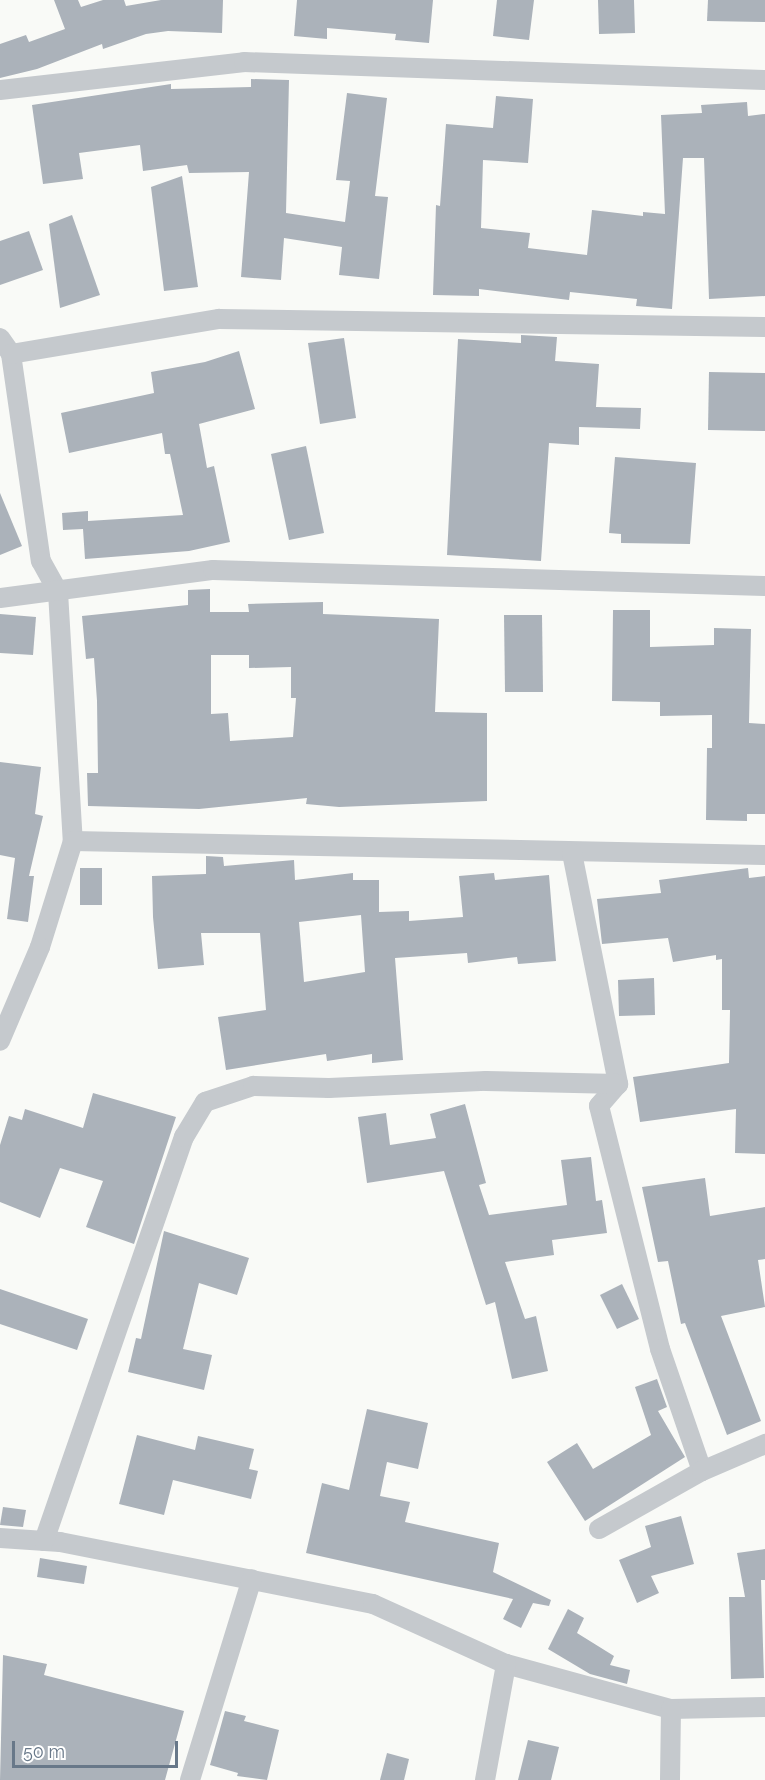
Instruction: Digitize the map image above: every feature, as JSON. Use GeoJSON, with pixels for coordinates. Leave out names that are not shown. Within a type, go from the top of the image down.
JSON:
{"type":"FeatureCollection","features":[{"type":"Feature","properties":{"kind":"street"},"geometry":{"type":"LineString","coordinates":[[0,90],[244,62],[765,80]]}},
{"type":"Feature","properties":{"kind":"street"},"geometry":{"type":"LineString","coordinates":[[0,1041],[40,947],[73,841],[58,592],[41,561],[5,346],[219,319],[765,327]]}},
{"type":"Feature","properties":{"kind":"street"},"geometry":{"type":"LineString","coordinates":[[0,598],[213,570],[765,586]]}},
{"type":"Feature","properties":{"kind":"street"},"geometry":{"type":"LineString","coordinates":[[73,841],[572,854],[765,855]]}},
{"type":"Feature","properties":{"kind":"street"},"geometry":{"type":"LineString","coordinates":[[572,854],[618,1084]]}},
{"type":"Feature","properties":{"kind":"street"},"geometry":{"type":"LineString","coordinates":[[44,1541],[184,1137],[205,1102],[253,1086],[329,1088],[486,1081],[618,1084]]}},
{"type":"Feature","properties":{"kind":"street"},"geometry":{"type":"LineString","coordinates":[[618,1084],[599,1106],[660,1349],[702,1471]]}},
{"type":"Feature","properties":{"kind":"street"},"geometry":{"type":"LineString","coordinates":[[599,1528],[702,1471],[765,1444]]}},
{"type":"Feature","properties":{"kind":"street"},"geometry":{"type":"LineString","coordinates":[[1,1541],[44,1541],[373,1604],[506,1664],[671,1709],[765,1707]]}},
{"type":"Feature","properties":{"kind":"street"},"geometry":{"type":"LineString","coordinates":[[190,1780],[252,1579]]}},
{"type":"Feature","properties":{"kind":"street"},"geometry":{"type":"LineString","coordinates":[[485,1780],[506,1664]]}},
{"type":"Feature","properties":{"kind":"street"},"geometry":{"type":"LineString","coordinates":[[670,1780],[671,1709]]}},
{"type":"Feature","properties":{"kind":"building"},"geometry":{"type":"Polygon","coordinates":[[[54,0],[78,0],[81,7],[103,0],[124,0],[126,6],[161,0],[223,0],[222,33],[168,31],[146,34],[103,49],[102,44],[37,69],[0,78],[0,44],[26,35],[29,42],[65,29],[54,0]]]}},
{"type":"Feature","properties":{"kind":"building"},"geometry":{"type":"Polygon","coordinates":[[[297,0],[433,0],[429,43],[395,40],[396,34],[327,28],[327,39],[294,36],[297,0]]]}},
{"type":"Feature","properties":{"kind":"building"},"geometry":{"type":"Polygon","coordinates":[[[497,0],[534,0],[529,40],[493,36],[497,0]]]}},
{"type":"Feature","properties":{"kind":"building"},"geometry":{"type":"Polygon","coordinates":[[[598,0],[634,0],[635,33],[599,34],[598,0]]]}},
{"type":"Feature","properties":{"kind":"building"},"geometry":{"type":"Polygon","coordinates":[[[708,0],[765,0],[765,22],[707,21],[708,0]]]}},
{"type":"Feature","properties":{"kind":"building"},"geometry":{"type":"Polygon","coordinates":[[[251,79],[289,80],[286,213],[345,222],[350,181],[336,180],[347,93],[387,98],[375,196],[388,197],[379,279],[339,275],[342,247],[284,238],[281,280],[241,277],[249,172],[189,173],[187,165],[143,171],[140,145],[79,153],[83,179],[43,184],[32,105],[171,84],[171,89],[251,87],[251,79]]]}},
{"type":"Feature","properties":{"kind":"building"},"geometry":{"type":"Polygon","coordinates":[[[496,96],[533,99],[528,163],[483,160],[481,228],[530,233],[528,248],[587,255],[592,210],[643,216],[643,212],[665,214],[661,115],[702,113],[701,105],[747,102],[748,116],[765,114],[765,296],[709,299],[704,158],[683,158],[672,309],[636,306],[637,299],[570,292],[569,300],[479,289],[479,296],[433,295],[436,205],[440,206],[446,124],[493,128],[496,96]]]}},
{"type":"Feature","properties":{"kind":"building"},"geometry":{"type":"Polygon","coordinates":[[[182,176],[198,287],[164,291],[151,187],[182,176]]]}},
{"type":"Feature","properties":{"kind":"building"},"geometry":{"type":"Polygon","coordinates":[[[72,215],[100,295],[60,308],[49,224],[72,215]]]}},
{"type":"Feature","properties":{"kind":"building"},"geometry":{"type":"Polygon","coordinates":[[[29,231],[43,270],[0,285],[0,241],[29,231]]]}},
{"type":"Feature","properties":{"kind":"building"},"geometry":{"type":"Polygon","coordinates":[[[521,335],[557,337],[555,361],[599,364],[596,407],[641,408],[640,429],[579,427],[579,445],[549,443],[541,561],[447,555],[458,339],[521,343],[521,335]]]}},
{"type":"Feature","properties":{"kind":"building"},"geometry":{"type":"Polygon","coordinates":[[[344,338],[356,418],[320,424],[308,343],[344,338]]]}},
{"type":"Feature","properties":{"kind":"building"},"geometry":{"type":"Polygon","coordinates":[[[239,351],[255,409],[199,424],[207,468],[214,466],[230,542],[189,551],[85,559],[83,529],[63,530],[62,513],[88,511],[88,521],[183,515],[170,454],[165,454],[162,433],[69,453],[61,413],[154,393],[151,372],[205,362],[239,351]]]}},
{"type":"Feature","properties":{"kind":"building"},"geometry":{"type":"Polygon","coordinates":[[[709,372],[765,373],[765,431],[708,430],[709,372]]]}},
{"type":"Feature","properties":{"kind":"building"},"geometry":{"type":"Polygon","coordinates":[[[306,446],[324,533],[289,540],[271,454],[306,446]]]}},
{"type":"Feature","properties":{"kind":"building"},"geometry":{"type":"Polygon","coordinates":[[[615,457],[696,463],[690,544],[621,543],[621,534],[609,533],[615,457]]]}},
{"type":"Feature","properties":{"kind":"building"},"geometry":{"type":"Polygon","coordinates":[[[0,493],[22,546],[0,555],[0,493]]]}},
{"type":"Feature","properties":{"kind":"building"},"geometry":{"type":"Polygon","coordinates":[[[210,589],[210,612],[249,612],[248,604],[323,602],[323,614],[439,619],[435,712],[487,713],[487,801],[339,807],[306,804],[307,798],[199,809],[88,806],[87,773],[98,773],[97,701],[94,658],[86,659],[82,616],[188,605],[188,590],[210,589]],[[211,655],[211,714],[228,713],[230,741],[293,737],[296,698],[291,698],[291,667],[249,668],[249,655],[211,655]]]}},
{"type":"Feature","properties":{"kind":"building"},"geometry":{"type":"Polygon","coordinates":[[[613,610],[650,610],[650,647],[714,645],[714,628],[751,629],[749,723],[765,724],[765,814],[747,814],[747,821],[706,820],[707,748],[712,748],[712,715],[660,716],[660,702],[612,701],[613,610]]]}},
{"type":"Feature","properties":{"kind":"building"},"geometry":{"type":"Polygon","coordinates":[[[0,614],[36,617],[33,655],[0,653],[0,614]]]}},
{"type":"Feature","properties":{"kind":"building"},"geometry":{"type":"Polygon","coordinates":[[[504,615],[542,615],[543,692],[505,692],[504,615]]]}},
{"type":"Feature","properties":{"kind":"building"},"geometry":{"type":"Polygon","coordinates":[[[0,762],[41,767],[35,814],[43,816],[29,876],[34,876],[28,922],[7,919],[15,858],[0,855],[0,762]]]}},
{"type":"Feature","properties":{"kind":"building"},"geometry":{"type":"Polygon","coordinates":[[[206,856],[223,857],[224,866],[294,860],[295,880],[353,873],[353,880],[379,880],[379,912],[409,911],[409,921],[463,917],[459,876],[494,873],[495,880],[549,875],[556,961],[518,964],[517,957],[468,963],[467,953],[395,958],[403,1060],[372,1063],[372,1054],[327,1061],[326,1054],[226,1070],[218,1017],[266,1010],[260,933],[201,933],[204,965],[158,969],[152,876],[206,874],[206,856]],[[361,915],[299,922],[304,982],[365,972],[361,915]]]}},
{"type":"Feature","properties":{"kind":"building"},"geometry":{"type":"Polygon","coordinates":[[[80,868],[102,868],[102,905],[80,905],[80,868]]]}},
{"type":"Feature","properties":{"kind":"building"},"geometry":{"type":"Polygon","coordinates":[[[748,868],[749,878],[765,876],[765,1154],[735,1153],[736,1109],[640,1122],[633,1077],[729,1063],[730,1010],[722,1010],[722,959],[716,960],[716,955],[673,962],[668,938],[602,944],[597,899],[661,893],[659,880],[748,868]]]}},
{"type":"Feature","properties":{"kind":"building"},"geometry":{"type":"Polygon","coordinates":[[[654,978],[655,1015],[619,1016],[618,980],[654,978]]]}},
{"type":"Feature","properties":{"kind":"building"},"geometry":{"type":"Polygon","coordinates":[[[93,1093],[176,1117],[134,1244],[86,1227],[103,1181],[60,1168],[40,1218],[0,1202],[0,1145],[9,1116],[22,1120],[25,1109],[83,1128],[93,1093]]]}},
{"type":"Feature","properties":{"kind":"building"},"geometry":{"type":"Polygon","coordinates":[[[465,1104],[486,1183],[479,1185],[489,1215],[567,1205],[561,1160],[591,1157],[596,1201],[602,1200],[607,1233],[552,1240],[554,1255],[505,1262],[525,1319],[536,1316],[548,1371],[512,1379],[495,1302],[486,1305],[444,1171],[367,1183],[358,1117],[386,1113],[390,1145],[436,1138],[430,1114],[465,1104]]]}},
{"type":"Feature","properties":{"kind":"building"},"geometry":{"type":"Polygon","coordinates":[[[705,1178],[710,1216],[765,1207],[765,1259],[758,1260],[765,1307],[721,1316],[761,1421],[727,1435],[685,1323],[681,1324],[668,1261],[658,1262],[642,1187],[705,1178]]]}},
{"type":"Feature","properties":{"kind":"building"},"geometry":{"type":"Polygon","coordinates":[[[164,1231],[249,1258],[237,1295],[199,1283],[183,1349],[212,1355],[204,1390],[128,1372],[136,1338],[141,1339],[164,1231]]]}},
{"type":"Feature","properties":{"kind":"building"},"geometry":{"type":"Polygon","coordinates":[[[622,1284],[639,1319],[617,1329],[600,1295],[622,1284]]]}},
{"type":"Feature","properties":{"kind":"building"},"geometry":{"type":"Polygon","coordinates":[[[0,1289],[88,1319],[77,1350],[0,1324],[0,1289]]]}},
{"type":"Feature","properties":{"kind":"building"},"geometry":{"type":"Polygon","coordinates":[[[657,1379],[667,1407],[658,1411],[685,1457],[585,1521],[547,1462],[577,1443],[593,1469],[651,1435],[635,1387],[657,1379]]]}},
{"type":"Feature","properties":{"kind":"building"},"geometry":{"type":"Polygon","coordinates":[[[367,1409],[428,1423],[418,1469],[387,1462],[380,1496],[410,1502],[405,1522],[499,1543],[493,1572],[551,1600],[549,1606],[533,1603],[521,1628],[503,1619],[513,1599],[306,1553],[322,1483],[349,1490],[367,1409]]]}},
{"type":"Feature","properties":{"kind":"building"},"geometry":{"type":"Polygon","coordinates":[[[137,1435],[195,1450],[198,1436],[254,1449],[249,1469],[258,1471],[251,1499],[173,1480],[164,1515],[119,1504],[137,1435]]]}},
{"type":"Feature","properties":{"kind":"building"},"geometry":{"type":"Polygon","coordinates":[[[3,1507],[26,1510],[23,1527],[0,1525],[3,1507]]]}},
{"type":"Feature","properties":{"kind":"building"},"geometry":{"type":"Polygon","coordinates":[[[681,1516],[694,1564],[651,1576],[659,1593],[637,1603],[619,1560],[651,1547],[645,1526],[681,1516]]]}},
{"type":"Feature","properties":{"kind":"building"},"geometry":{"type":"Polygon","coordinates":[[[765,1549],[765,1580],[761,1580],[764,1678],[731,1679],[729,1597],[745,1597],[737,1553],[765,1549]]]}},
{"type":"Feature","properties":{"kind":"building"},"geometry":{"type":"Polygon","coordinates":[[[40,1558],[87,1566],[84,1584],[37,1577],[40,1558]]]}},
{"type":"Feature","properties":{"kind":"building"},"geometry":{"type":"Polygon","coordinates":[[[568,1609],[584,1618],[577,1633],[614,1656],[610,1665],[630,1670],[627,1684],[590,1674],[548,1649],[568,1609]]]}},
{"type":"Feature","properties":{"kind":"building"},"geometry":{"type":"Polygon","coordinates":[[[3,1655],[47,1664],[44,1675],[184,1711],[165,1780],[0,1780],[3,1655]]]}},
{"type":"Feature","properties":{"kind":"building"},"geometry":{"type":"Polygon","coordinates":[[[225,1711],[246,1716],[244,1721],[279,1730],[267,1780],[237,1776],[238,1773],[210,1765],[225,1711]]]}},
{"type":"Feature","properties":{"kind":"building"},"geometry":{"type":"Polygon","coordinates":[[[528,1740],[559,1747],[551,1780],[518,1780],[528,1740]]]}},
{"type":"Feature","properties":{"kind":"building"},"geometry":{"type":"Polygon","coordinates":[[[387,1753],[409,1759],[404,1780],[380,1780],[387,1753]]]}}]}
